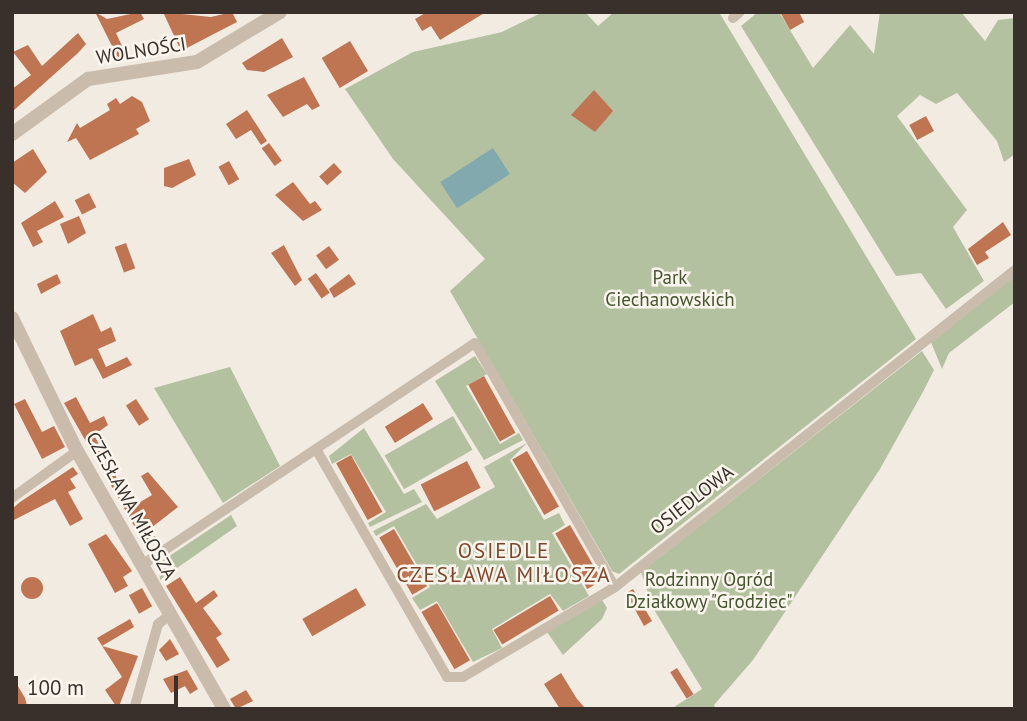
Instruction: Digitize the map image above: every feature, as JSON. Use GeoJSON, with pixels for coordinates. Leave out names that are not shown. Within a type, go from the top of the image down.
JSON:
{"type":"FeatureCollection","features":[{"type":"Feature","properties":{"kind":"street","name":"WOLNOŚCI"},"geometry":{"type":"LineString","coordinates":[[12,134],[88,79],[197,62],[223,51],[280,12]]}},
{"type":"Feature","properties":{"kind":"street","name":"OSIEDLOWA"},"geometry":{"type":"LineString","coordinates":[[316,449],[447,677],[463,677],[615,587],[1015,270]]}},
{"type":"Feature","properties":{"kind":"street","name":"CZESŁAWA MIŁOSZA"},"geometry":{"type":"LineString","coordinates":[[12,318],[77,451],[224,709]]}},
{"type":"Feature","properties":{"kind":"street"},"geometry":{"type":"LineString","coordinates":[[142,565],[475,342],[615,587]]}},
{"type":"Feature","properties":{"kind":"street"},"geometry":{"type":"LineString","coordinates":[[12,498],[77,451]]}},
{"type":"Feature","properties":{"kind":"street"},"geometry":{"type":"LineString","coordinates":[[134,709],[158,624],[170,615]]}},
{"type":"Feature","properties":{"kind":"green space","name":"Park Ciechanowskich"},"geometry":{"type":"Polygon","coordinates":[[[543,12],[585,12],[598,26],[614,12],[719,12],[916,339],[619,574],[612,571],[450,291],[485,259],[393,159],[345,89],[413,52],[502,32],[543,12]]]}},
{"type":"Feature","properties":{"kind":"green space"},"geometry":{"type":"Polygon","coordinates":[[[758,12],[779,12],[813,68],[850,25],[874,54],[880,12],[961,12],[985,41],[998,20],[1015,18],[1015,154],[1004,162],[997,141],[957,93],[936,104],[920,95],[897,116],[967,210],[953,227],[984,281],[946,309],[921,273],[896,276],[741,26],[758,12]]]}},
{"type":"Feature","properties":{"kind":"green space"},"geometry":{"type":"Polygon","coordinates":[[[1015,276],[1015,302],[949,353],[942,369],[930,340],[1015,276]]]}},
{"type":"Feature","properties":{"kind":"green space","name":"Rodzinny Ogród Działkowy \"Grodziec\""},"geometry":{"type":"Polygon","coordinates":[[[922,351],[934,370],[924,390],[880,469],[753,660],[714,705],[716,709],[671,709],[702,689],[653,608],[641,572],[922,351]]]}},
{"type":"Feature","properties":{"kind":"green space"},"geometry":{"type":"Polygon","coordinates":[[[475,356],[487,374],[466,386],[500,444],[519,433],[523,440],[484,460],[435,381],[475,356]]]}},
{"type":"Feature","properties":{"kind":"green space"},"geometry":{"type":"Polygon","coordinates":[[[230,367],[280,466],[223,503],[154,388],[230,367]]]}},
{"type":"Feature","properties":{"kind":"green space"},"geometry":{"type":"Polygon","coordinates":[[[453,416],[472,450],[404,489],[385,455],[453,416]]]}},
{"type":"Feature","properties":{"kind":"green space"},"geometry":{"type":"Polygon","coordinates":[[[364,428],[404,494],[414,489],[422,502],[370,527],[368,523],[386,512],[351,454],[332,464],[329,456],[364,428]]]}},
{"type":"Feature","properties":{"kind":"green space"},"geometry":{"type":"Polygon","coordinates":[[[527,443],[510,460],[544,520],[559,513],[565,525],[552,533],[589,596],[563,611],[550,594],[492,629],[502,648],[473,662],[437,601],[420,610],[412,598],[430,587],[394,526],[376,536],[373,531],[426,504],[437,519],[495,487],[484,467],[527,443]]]}},
{"type":"Feature","properties":{"kind":"green space"},"geometry":{"type":"Polygon","coordinates":[[[231,515],[237,526],[160,580],[159,563],[231,515]]]}},
{"type":"Feature","properties":{"kind":"green space"},"geometry":{"type":"Polygon","coordinates":[[[602,600],[607,608],[602,619],[563,655],[547,632],[602,600]]]}},
{"type":"Feature","properties":{"kind":"water"},"geometry":{"type":"Polygon","coordinates":[[[493,148],[510,174],[457,208],[440,182],[493,148]]]}},
{"type":"Feature","properties":{"kind":"building"},"geometry":{"type":"Polygon","coordinates":[[[95,12],[107,19],[140,12],[144,19],[116,33],[127,57],[119,60],[95,12]]]}},
{"type":"Feature","properties":{"kind":"building"},"geometry":{"type":"Polygon","coordinates":[[[163,12],[211,17],[232,12],[237,22],[181,51],[163,12]]]}},
{"type":"Feature","properties":{"kind":"building"},"geometry":{"type":"Polygon","coordinates":[[[427,12],[486,12],[440,40],[431,26],[422,31],[415,19],[427,12]]]}},
{"type":"Feature","properties":{"kind":"building"},"geometry":{"type":"Polygon","coordinates":[[[780,12],[799,12],[804,22],[790,30],[780,12]]]}},
{"type":"Feature","properties":{"kind":"building"},"geometry":{"type":"Polygon","coordinates":[[[78,33],[86,44],[12,112],[12,89],[31,75],[13,52],[28,45],[42,66],[78,33]]]}},
{"type":"Feature","properties":{"kind":"building"},"geometry":{"type":"Polygon","coordinates":[[[282,38],[293,57],[264,72],[247,70],[242,63],[282,38]]]}},
{"type":"Feature","properties":{"kind":"building"},"geometry":{"type":"Polygon","coordinates":[[[350,41],[368,71],[340,88],[322,58],[350,41]]]}},
{"type":"Feature","properties":{"kind":"building"},"geometry":{"type":"Polygon","coordinates":[[[304,77],[320,106],[312,110],[307,104],[283,117],[267,95],[304,77]]]}},
{"type":"Feature","properties":{"kind":"building"},"geometry":{"type":"Polygon","coordinates":[[[594,90],[613,111],[595,132],[571,115],[594,90]]]}},
{"type":"Feature","properties":{"kind":"building"},"geometry":{"type":"Polygon","coordinates":[[[132,96],[142,102],[150,121],[136,129],[139,134],[90,160],[76,138],[67,142],[77,123],[80,128],[110,110],[107,104],[116,98],[120,104],[132,96]]]}},
{"type":"Feature","properties":{"kind":"building"},"geometry":{"type":"Polygon","coordinates":[[[247,110],[267,141],[261,145],[251,130],[236,139],[226,124],[247,110]]]}},
{"type":"Feature","properties":{"kind":"building"},"geometry":{"type":"Polygon","coordinates":[[[926,116],[934,131],[917,140],[909,125],[926,116]]]}},
{"type":"Feature","properties":{"kind":"building"},"geometry":{"type":"Polygon","coordinates":[[[269,143],[282,161],[275,166],[262,148],[269,143]]]}},
{"type":"Feature","properties":{"kind":"building"},"geometry":{"type":"Polygon","coordinates":[[[33,149],[47,172],[25,193],[12,182],[12,163],[33,149]]]}},
{"type":"Feature","properties":{"kind":"building"},"geometry":{"type":"Polygon","coordinates":[[[189,159],[196,175],[172,188],[164,186],[164,168],[189,159]]]}},
{"type":"Feature","properties":{"kind":"building"},"geometry":{"type":"Polygon","coordinates":[[[229,161],[239,179],[229,185],[219,167],[229,161]]]}},
{"type":"Feature","properties":{"kind":"building"},"geometry":{"type":"Polygon","coordinates":[[[334,163],[342,172],[327,185],[319,176],[334,163]]]}},
{"type":"Feature","properties":{"kind":"building"},"geometry":{"type":"Polygon","coordinates":[[[293,182],[310,204],[315,201],[322,210],[303,221],[275,195],[293,182]]]}},
{"type":"Feature","properties":{"kind":"building"},"geometry":{"type":"Polygon","coordinates":[[[89,193],[96,207],[82,215],[75,200],[89,193]]]}},
{"type":"Feature","properties":{"kind":"building"},"geometry":{"type":"Polygon","coordinates":[[[55,201],[64,217],[37,231],[43,242],[33,247],[21,223],[55,201]]]}},
{"type":"Feature","properties":{"kind":"building"},"geometry":{"type":"Polygon","coordinates":[[[79,216],[86,233],[68,244],[60,224],[79,216]]]}},
{"type":"Feature","properties":{"kind":"building"},"geometry":{"type":"Polygon","coordinates":[[[1003,222],[1011,235],[985,252],[989,258],[977,265],[968,249],[1003,222]]]}},
{"type":"Feature","properties":{"kind":"building"},"geometry":{"type":"Polygon","coordinates":[[[126,243],[135,268],[124,272],[115,247],[126,243]]]}},
{"type":"Feature","properties":{"kind":"building"},"geometry":{"type":"Polygon","coordinates":[[[284,245],[302,280],[295,286],[271,253],[284,245]]]}},
{"type":"Feature","properties":{"kind":"building"},"geometry":{"type":"Polygon","coordinates":[[[329,246],[339,260],[326,269],[316,255],[329,246]]]}},
{"type":"Feature","properties":{"kind":"building"},"geometry":{"type":"Polygon","coordinates":[[[316,273],[330,293],[322,298],[308,279],[316,273]]]}},
{"type":"Feature","properties":{"kind":"building"},"geometry":{"type":"Polygon","coordinates":[[[57,274],[61,283],[41,294],[37,284],[57,274]]]}},
{"type":"Feature","properties":{"kind":"building"},"geometry":{"type":"Polygon","coordinates":[[[349,274],[356,284],[334,298],[329,289],[349,274]]]}},
{"type":"Feature","properties":{"kind":"building"},"geometry":{"type":"Polygon","coordinates":[[[93,314],[101,332],[111,327],[116,341],[98,349],[106,367],[127,357],[132,365],[103,379],[92,358],[75,366],[60,331],[93,314]]]}},
{"type":"Feature","properties":{"kind":"building"},"geometry":{"type":"Polygon","coordinates":[[[484,376],[516,433],[500,442],[468,385],[484,376]]]}},
{"type":"Feature","properties":{"kind":"building"},"geometry":{"type":"Polygon","coordinates":[[[76,397],[90,423],[104,416],[108,425],[94,435],[132,507],[152,495],[141,476],[148,472],[178,507],[151,528],[156,538],[145,545],[64,403],[76,397]]]}},
{"type":"Feature","properties":{"kind":"building"},"geometry":{"type":"Polygon","coordinates":[[[25,399],[42,432],[54,426],[65,447],[42,459],[14,404],[25,399]]]}},
{"type":"Feature","properties":{"kind":"building"},"geometry":{"type":"Polygon","coordinates":[[[136,399],[149,419],[139,426],[126,406],[136,399]]]}},
{"type":"Feature","properties":{"kind":"building"},"geometry":{"type":"Polygon","coordinates":[[[423,403],[433,419],[395,443],[385,427],[423,403]]]}},
{"type":"Feature","properties":{"kind":"building"},"geometry":{"type":"Polygon","coordinates":[[[527,451],[559,506],[544,515],[512,460],[527,451]]]}},
{"type":"Feature","properties":{"kind":"building"},"geometry":{"type":"Polygon","coordinates":[[[351,455],[383,512],[368,520],[336,463],[351,455]]]}},
{"type":"Feature","properties":{"kind":"building"},"geometry":{"type":"Polygon","coordinates":[[[467,461],[481,488],[434,511],[421,485],[467,461]]]}},
{"type":"Feature","properties":{"kind":"building"},"geometry":{"type":"Polygon","coordinates":[[[73,467],[78,474],[70,479],[76,488],[68,492],[83,519],[70,526],[55,499],[12,521],[12,509],[73,467]]]}},
{"type":"Feature","properties":{"kind":"building"},"geometry":{"type":"Polygon","coordinates":[[[570,525],[602,580],[587,589],[555,534],[570,525]]]}},
{"type":"Feature","properties":{"kind":"building"},"geometry":{"type":"Polygon","coordinates":[[[394,529],[427,586],[412,595],[379,538],[394,529]]]}},
{"type":"Feature","properties":{"kind":"building"},"geometry":{"type":"Polygon","coordinates":[[[106,534],[132,571],[123,577],[128,586],[115,593],[88,544],[106,534]]]}},
{"type":"Feature","properties":{"kind":"building"},"geometry":{"type":"Polygon","coordinates":[[[32,577],[40,580],[43,588],[40,596],[32,599],[24,596],[21,588],[24,580],[32,577]]]}},
{"type":"Feature","properties":{"kind":"building"},"geometry":{"type":"Polygon","coordinates":[[[180,577],[196,603],[214,590],[218,596],[203,608],[222,634],[216,638],[230,660],[217,668],[166,586],[180,577]]]}},
{"type":"Feature","properties":{"kind":"building"},"geometry":{"type":"Polygon","coordinates":[[[142,588],[152,606],[139,614],[129,595],[142,588]]]}},
{"type":"Feature","properties":{"kind":"building"},"geometry":{"type":"Polygon","coordinates":[[[356,588],[366,605],[312,636],[302,619],[356,588]]]}},
{"type":"Feature","properties":{"kind":"building"},"geometry":{"type":"Polygon","coordinates":[[[633,589],[652,621],[644,626],[626,593],[633,589]]]}},
{"type":"Feature","properties":{"kind":"building"},"geometry":{"type":"Polygon","coordinates":[[[550,596],[559,611],[502,645],[493,630],[550,596]]]}},
{"type":"Feature","properties":{"kind":"building"},"geometry":{"type":"Polygon","coordinates":[[[437,603],[470,660],[454,669],[421,612],[437,603]]]}},
{"type":"Feature","properties":{"kind":"building"},"geometry":{"type":"Polygon","coordinates":[[[130,619],[134,627],[102,646],[97,638],[130,619]]]}},
{"type":"Feature","properties":{"kind":"building"},"geometry":{"type":"Polygon","coordinates":[[[170,639],[179,654],[166,661],[159,650],[170,639]]]}},
{"type":"Feature","properties":{"kind":"building"},"geometry":{"type":"Polygon","coordinates":[[[102,646],[138,656],[118,709],[105,690],[122,677],[102,646]]]}},
{"type":"Feature","properties":{"kind":"building"},"geometry":{"type":"Polygon","coordinates":[[[677,668],[693,694],[687,699],[670,672],[677,668]]]}},
{"type":"Feature","properties":{"kind":"building"},"geometry":{"type":"Polygon","coordinates":[[[187,670],[198,689],[190,694],[185,686],[171,693],[163,679],[187,670]]]}},
{"type":"Feature","properties":{"kind":"building"},"geometry":{"type":"Polygon","coordinates":[[[561,673],[586,709],[560,709],[544,684],[561,673]]]}},
{"type":"Feature","properties":{"kind":"building"},"geometry":{"type":"Polygon","coordinates":[[[12,676],[28,709],[17,709],[12,701],[12,676]]]}},
{"type":"Feature","properties":{"kind":"building"},"geometry":{"type":"Polygon","coordinates":[[[246,690],[253,701],[236,709],[230,699],[246,690]]]}},
{"type":"Feature","properties":{"kind":"district","name":"OSIEDLE CZESŁAWA MIŁOSZA"},"geometry":{"type":"Point","coordinates":[504,563]}}]}
